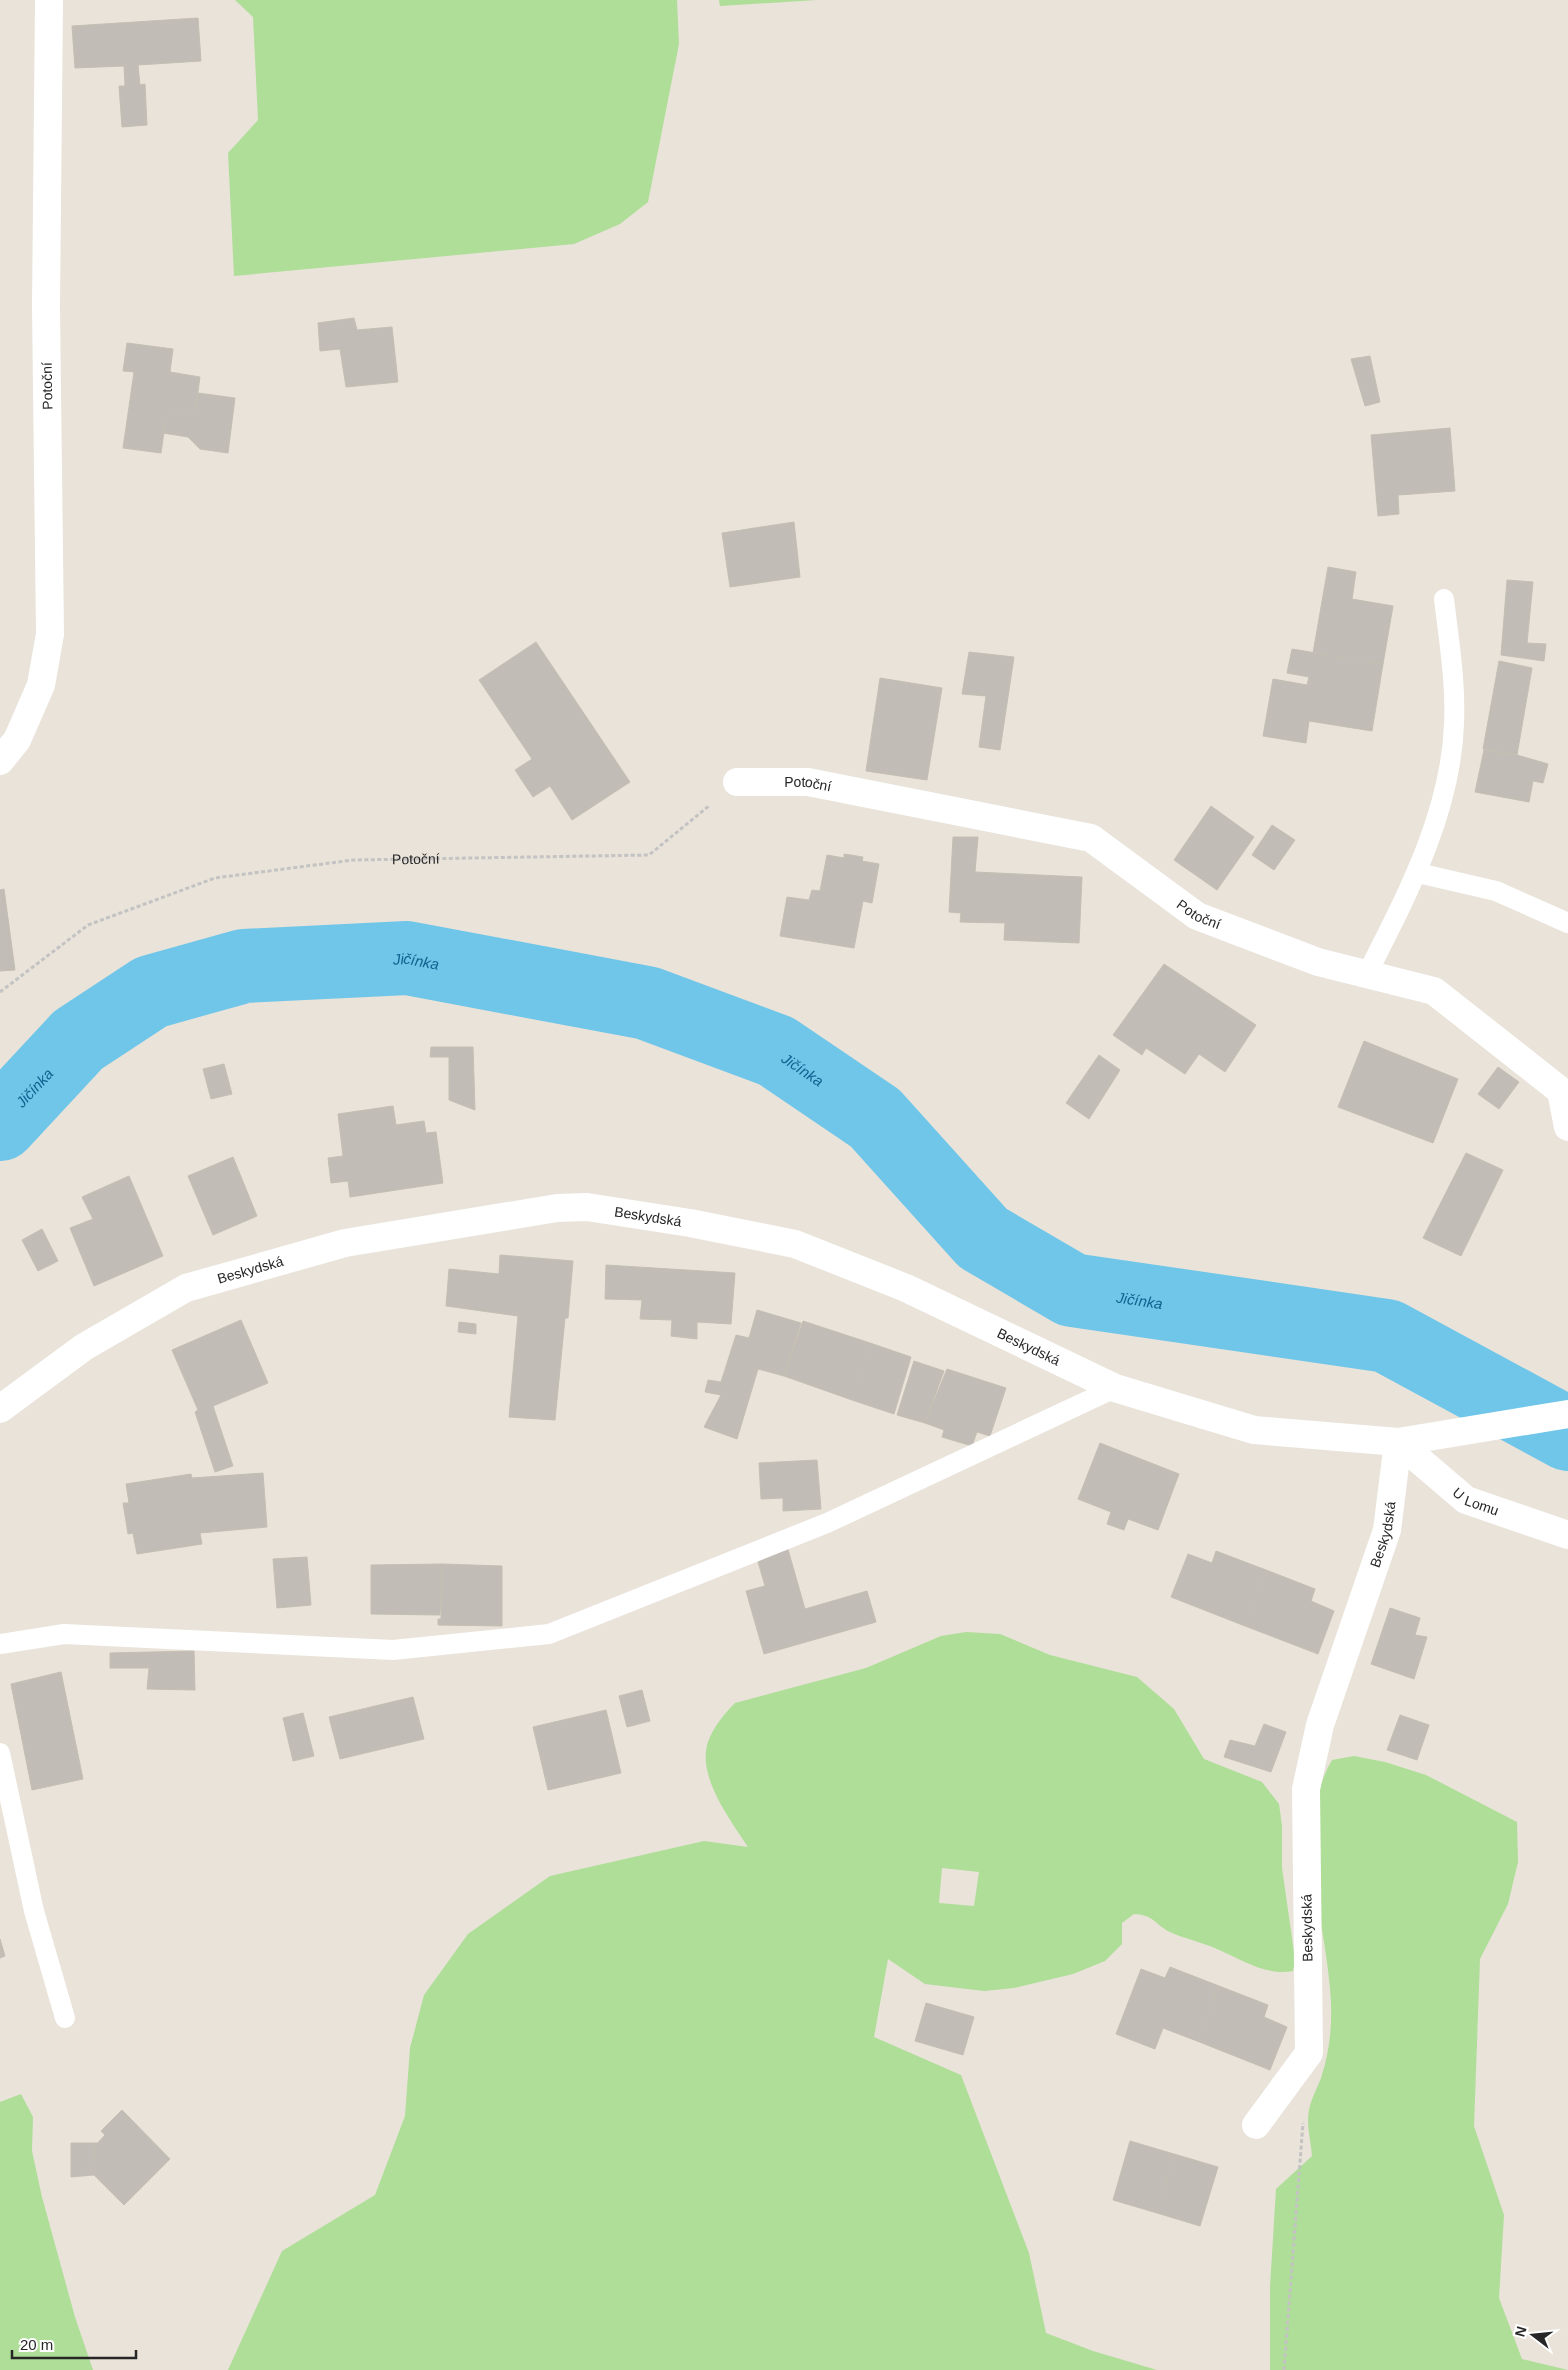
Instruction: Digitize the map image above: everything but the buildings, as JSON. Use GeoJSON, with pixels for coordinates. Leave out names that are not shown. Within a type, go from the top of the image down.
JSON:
{"type":"FeatureCollection","features":[{"type":"Feature","properties":{"kind":"street","name":"Potoční"},"geometry":{"type":"LineString","coordinates":[[0,761],[17,740],[41,685],[50,634],[46,307],[49,0]]}},
{"type":"Feature","properties":{"kind":"street","name":"Potoční"},"geometry":{"type":"LineString","coordinates":[[737,782],[808,782],[1091,838],[1197,916],[1318,962],[1434,991],[1562,1091],[1568,1127]]}},
{"type":"Feature","properties":{"kind":"street","name":"Beskydská"},"geometry":{"type":"LineString","coordinates":[[0,1409],[84,1347],[186,1288],[345,1243],[557,1208],[587,1207],[690,1223],[795,1244],[906,1288],[1115,1388],[1254,1430],[1398,1442],[1388,1530],[1320,1725],[1306,1789],[1309,2052],[1256,2125]]}},
{"type":"Feature","properties":{"kind":"street"},"geometry":{"type":"LineString","coordinates":[[1398,1442],[1568,1414]]}},
{"type":"Feature","properties":{"kind":"street","name":"U Lomu"},"geometry":{"type":"LineString","coordinates":[[1398,1442],[1466,1500],[1568,1535]]}},
{"type":"Feature","properties":{"kind":"lane"},"geometry":{"type":"LineString","coordinates":[[1367,974],[1418,873],[1448,778],[1454,725],[1452,665],[1444,599]]}},
{"type":"Feature","properties":{"kind":"lane"},"geometry":{"type":"LineString","coordinates":[[1418,873],[1496,891],[1568,923]]}},
{"type":"Feature","properties":{"kind":"lane"},"geometry":{"type":"LineString","coordinates":[[0,1644],[64,1634],[393,1650],[549,1634],[827,1523],[1115,1388]]}},
{"type":"Feature","properties":{"kind":"lane"},"geometry":{"type":"LineString","coordinates":[[0,1753],[34,1911],[65,2018]]}},
{"type":"Feature","properties":{"kind":"path","name":"Potoční"},"geometry":{"type":"LineString","coordinates":[[0,992],[88,925],[215,878],[353,860],[649,855],[737,782]]}},
{"type":"Feature","properties":{"kind":"path"},"geometry":{"type":"LineString","coordinates":[[1284,2370],[1303,2122]]}},
{"type":"Feature","properties":{"kind":"green space"},"geometry":{"type":"Polygon","coordinates":[[[235,0],[677,0],[679,44],[648,202],[620,224],[574,244],[234,276],[228,153],[258,120],[253,17],[235,0]]]}},
{"type":"Feature","properties":{"kind":"green space"},"geometry":{"type":"Polygon","coordinates":[[[719,0],[817,0],[720,6],[719,0]]]}},
{"type":"Feature","properties":{"kind":"green space"},"geometry":{"type":"Polygon","coordinates":[[[966,1632],[1000,1634],[1050,1655],[1137,1677],[1174,1709],[1204,1759],[1262,1782],[1279,1804],[1282,1826],[1282,1868],[1295,1959],[1293,1971],[1273,1971],[1254,1966],[1170,1932],[1151,1918],[1134,1914],[1122,1923],[1122,1944],[1105,1961],[1073,1974],[1014,1988],[984,1991],[925,1984],[888,1959],[874,2037],[961,2075],[1029,2253],[1046,2333],[1093,2351],[1157,2370],[228,2370],[282,2251],[375,2195],[405,2116],[410,2048],[424,1995],[468,1934],[550,1876],[704,1841],[748,1847],[716,1795],[706,1765],[706,1751],[710,1737],[718,1723],[735,1703],[866,1668],[941,1636],[966,1632]],[[942,1868],[939,1903],[974,1906],[979,1872],[942,1868]]]}},
{"type":"Feature","properties":{"kind":"green space"},"geometry":{"type":"Polygon","coordinates":[[[1354,1756],[1385,1762],[1426,1775],[1517,1822],[1518,1862],[1508,1904],[1480,1959],[1474,2126],[1504,2215],[1499,2298],[1522,2359],[1568,2370],[1270,2370],[1270,2287],[1276,2189],[1312,2156],[1308,2115],[1324,2069],[1331,2022],[1328,1973],[1315,1879],[1314,1817],[1320,1788],[1332,1760],[1354,1756]]]}},
{"type":"Feature","properties":{"kind":"green space"},"geometry":{"type":"Polygon","coordinates":[[[21,2094],[33,2117],[32,2151],[42,2197],[75,2317],[93,2370],[0,2370],[0,2102],[21,2094]]]}},
{"type":"Feature","properties":{"kind":"waterway","name":"Jičínka"},"geometry":{"type":"LineString","coordinates":[[0,1124],[78,1040],[151,992],[244,966],[407,958],[647,1003],[776,1051],[875,1118],[983,1238],[1072,1290],[1387,1336],[1568,1434]]}}]}
